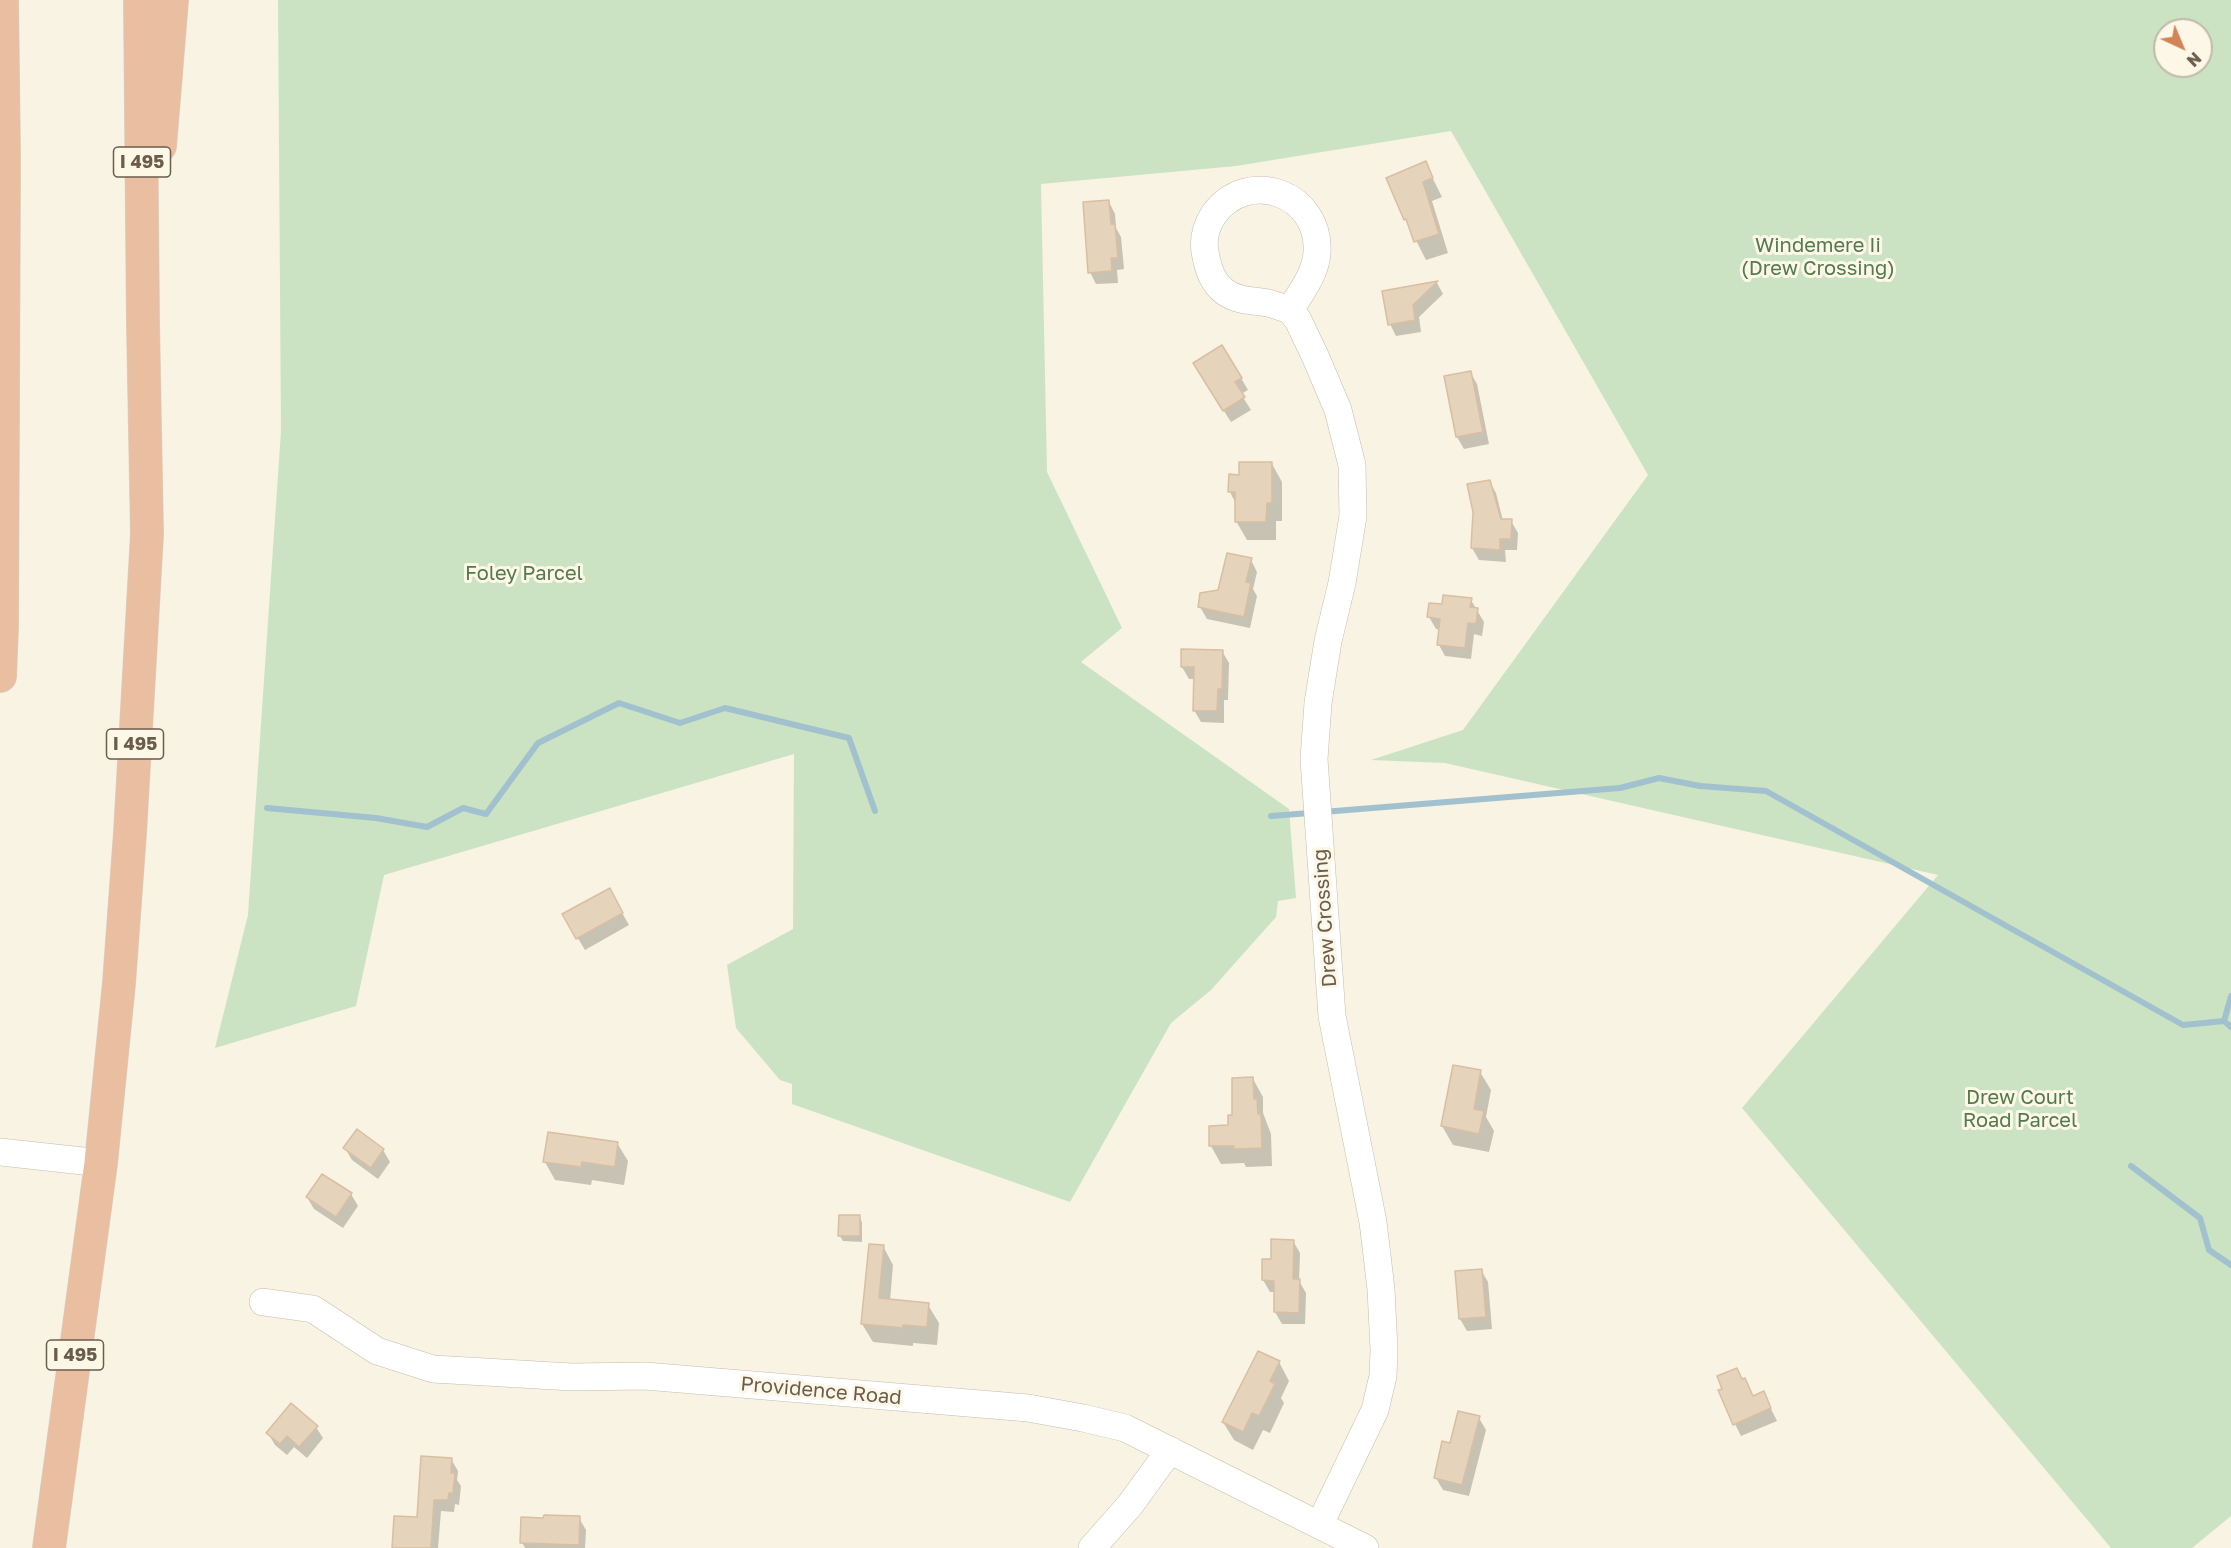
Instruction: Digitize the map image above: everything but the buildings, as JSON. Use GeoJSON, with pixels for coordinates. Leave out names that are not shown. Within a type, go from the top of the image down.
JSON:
{"type":"FeatureCollection","features":[{"type":"Feature","properties":{"kind":"highway"},"geometry":{"type":"LineString","coordinates":[[0,676],[4,170],[2,0]]}},
{"type":"Feature","properties":{"kind":"highway","name":"I 495"},"geometry":{"type":"LineString","coordinates":[[49,1548],[101,1163],[119,983],[130,832],[147,534],[142,324],[140,0]]}},
{"type":"Feature","properties":{"kind":"highway"},"geometry":{"type":"LineString","coordinates":[[142,324],[172,0]]}},
{"type":"Feature","properties":{"kind":"street"},"geometry":{"type":"LineString","coordinates":[[1248,190],[1268,190],[1294,200],[1309,216],[1316,232],[1317,255],[1310,274],[1290,310],[1269,303],[1243,301],[1223,291],[1210,275],[1203,245],[1208,224],[1222,203],[1248,190]]}},
{"type":"Feature","properties":{"kind":"street","name":"Drew Crossing"},"geometry":{"type":"LineString","coordinates":[[1290,310],[1298,320],[1338,410],[1352,465],[1353,516],[1342,583],[1324,662],[1314,759],[1332,1016],[1373,1222],[1381,1289],[1384,1350],[1383,1376],[1375,1410],[1320,1524]]}},
{"type":"Feature","properties":{"kind":"street"},"geometry":{"type":"LineString","coordinates":[[0,1152],[101,1163]]}},
{"type":"Feature","properties":{"kind":"street","name":"Providence Road"},"geometry":{"type":"LineString","coordinates":[[263,1302],[313,1309],[377,1351],[433,1369],[572,1377],[645,1376],[1028,1408],[1083,1418],[1125,1428],[1365,1548]]}},
{"type":"Feature","properties":{"kind":"street"},"geometry":{"type":"LineString","coordinates":[[1092,1548],[1130,1505],[1170,1450]]}},
{"type":"Feature","properties":{"kind":"green space"},"geometry":{"type":"Polygon","coordinates":[[[278,0],[2231,0],[2231,1516],[2192,1548],[2111,1548],[1742,1108],[1938,875],[1445,763],[1371,760],[1463,730],[1648,475],[1451,131],[1236,166],[1041,184],[1047,472],[1122,628],[1081,662],[1289,809],[1296,898],[1278,901],[1276,917],[1211,990],[1171,1023],[1070,1202],[792,1104],[792,1084],[780,1080],[736,1028],[727,965],[793,929],[794,754],[384,875],[356,1006],[215,1048],[248,915],[281,431],[278,0]]]}},
{"type":"Feature","properties":{"kind":"waterway"},"geometry":{"type":"LineString","coordinates":[[267,808],[376,818],[427,827],[463,808],[486,814],[538,743],[619,703],[680,723],[725,708],[849,738],[875,811]]}},
{"type":"Feature","properties":{"kind":"waterway"},"geometry":{"type":"LineString","coordinates":[[1323,812],[1620,788],[1659,778],[1700,786],[1766,791],[2183,1025],[2224,1021],[2231,1027]]}},
{"type":"Feature","properties":{"kind":"waterway"},"geometry":{"type":"LineString","coordinates":[[1271,816],[1310,813]]}},
{"type":"Feature","properties":{"kind":"waterway"},"geometry":{"type":"LineString","coordinates":[[2224,1021],[2231,996]]}},
{"type":"Feature","properties":{"kind":"waterway"},"geometry":{"type":"LineString","coordinates":[[2131,1166],[2200,1218],[2209,1250],[2231,1265]]}},
{"type":"Feature","properties":{"kind":"park label","name":"Windemere Ii (Drew Crossing)"},"geometry":{"type":"Point","coordinates":[1818,258]}},
{"type":"Feature","properties":{"kind":"park label","name":"Foley Parcel"},"geometry":{"type":"Point","coordinates":[524,574]}},
{"type":"Feature","properties":{"kind":"park label","name":"Drew Court Road Parcel"},"geometry":{"type":"Point","coordinates":[2020,1110]}}]}
